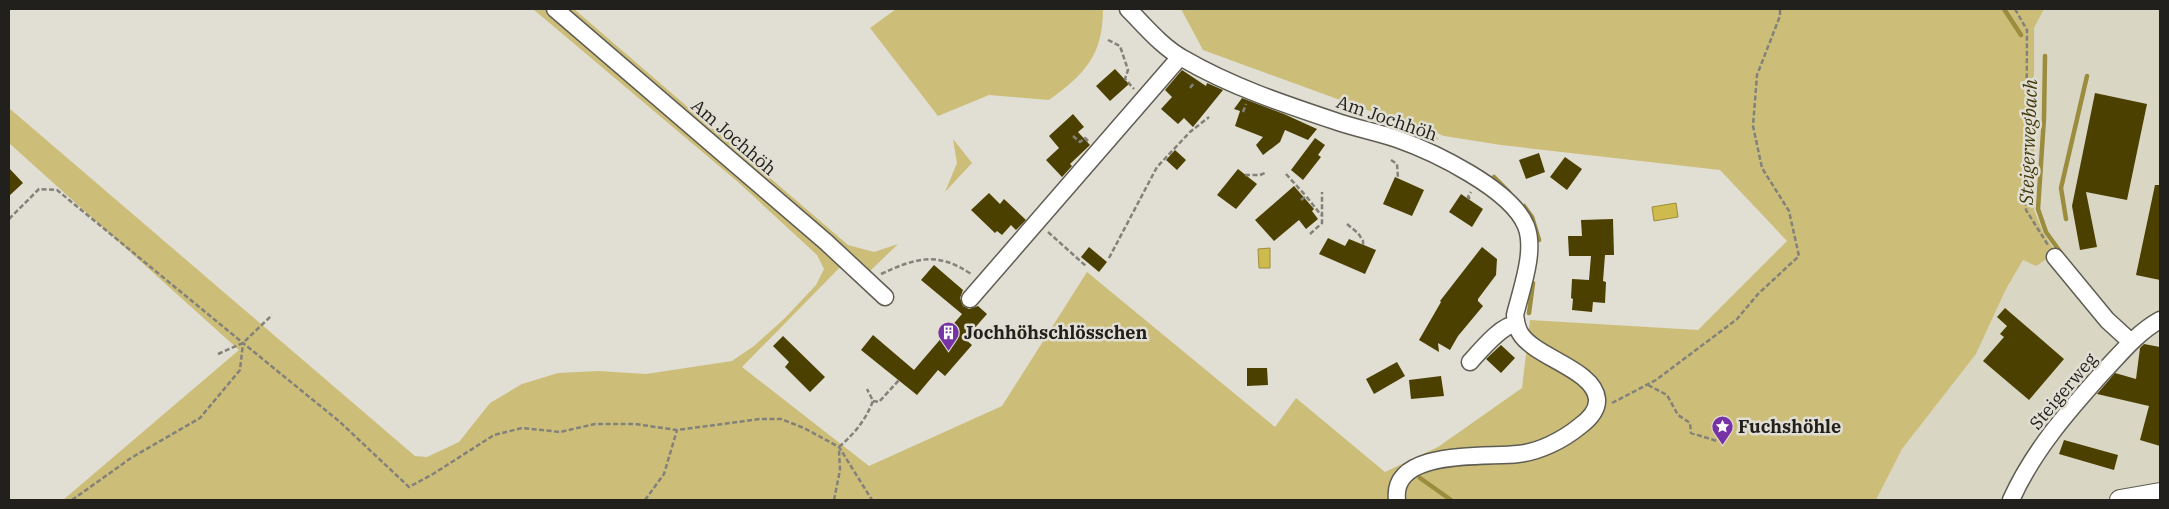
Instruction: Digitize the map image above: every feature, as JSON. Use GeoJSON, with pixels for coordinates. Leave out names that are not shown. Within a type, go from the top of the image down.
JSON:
{"type":"FeatureCollection","features":[{"type":"Feature","properties":{"kind":"main road"},"geometry":{"type":"LineString","coordinates":[[2127,499],[2160,485]]}},
{"type":"Feature","properties":{"kind":"main road"},"geometry":{"type":"LineString","coordinates":[[2127,499],[2160,493]]}},
{"type":"Feature","properties":{"kind":"street","name":"Am Jochhöh"},"geometry":{"type":"LineString","coordinates":[[555,9],[826,242],[885,297]]}},
{"type":"Feature","properties":{"kind":"street","name":"Am Jochhöh"},"geometry":{"type":"LineString","coordinates":[[1128,9],[1157,38],[1180,57],[1251,91],[1337,122],[1410,144],[1462,169],[1502,196],[1520,214],[1530,243],[1515,315],[1516,324]]}},
{"type":"Feature","properties":{"kind":"street"},"geometry":{"type":"LineString","coordinates":[[970,300],[1180,57]]}},
{"type":"Feature","properties":{"kind":"street"},"geometry":{"type":"LineString","coordinates":[[2055,257],[2102,314],[2131,342]]}},
{"type":"Feature","properties":{"kind":"street","name":"Steigerweg"},"geometry":{"type":"LineString","coordinates":[[2011,500],[2027,469],[2072,407],[2131,342],[2160,320]]}},
{"type":"Feature","properties":{"kind":"street"},"geometry":{"type":"LineString","coordinates":[[1396,500],[1396,491],[1408,471],[1426,463],[1458,456],[1518,454],[1534,451],[1572,432],[1588,420],[1594,411],[1597,400],[1590,385],[1584,378],[1535,348],[1521,335],[1516,324],[1510,324],[1470,362]]}},
{"type":"Feature","properties":{"kind":"path"},"geometry":{"type":"LineString","coordinates":[[1594,411],[1648,385],[1737,318],[1758,294],[1799,256],[1788,212],[1762,168],[1753,126],[1757,75],[1780,16],[1780,9]]}},
{"type":"Feature","properties":{"kind":"path"},"geometry":{"type":"LineString","coordinates":[[2015,9],[2027,30],[2026,210],[2055,257]]}},
{"type":"Feature","properties":{"kind":"path"},"geometry":{"type":"LineString","coordinates":[[1108,40],[1120,46],[1126,58],[1128,70],[1125,79]]}},
{"type":"Feature","properties":{"kind":"path"},"geometry":{"type":"LineString","coordinates":[[1109,258],[1157,168],[1190,132],[1209,117]]}},
{"type":"Feature","properties":{"kind":"path"},"geometry":{"type":"LineString","coordinates":[[1391,160],[1397,164],[1398,178]]}},
{"type":"Feature","properties":{"kind":"path"},"geometry":{"type":"LineString","coordinates":[[1245,175],[1260,176],[1265,173]]}},
{"type":"Feature","properties":{"kind":"path"},"geometry":{"type":"LineString","coordinates":[[1286,174],[1321,215]]}},
{"type":"Feature","properties":{"kind":"path"},"geometry":{"type":"LineString","coordinates":[[9,219],[40,189],[57,190],[340,422],[409,487],[494,435],[522,428],[560,432],[595,424],[635,424],[677,430],[760,418],[781,419],[804,428],[839,447],[872,500]]}},
{"type":"Feature","properties":{"kind":"path"},"geometry":{"type":"LineString","coordinates":[[1310,234],[1322,223],[1322,192]]}},
{"type":"Feature","properties":{"kind":"path"},"geometry":{"type":"LineString","coordinates":[[1301,200],[1306,196]]}},
{"type":"Feature","properties":{"kind":"path"},"geometry":{"type":"LineString","coordinates":[[1347,224],[1358,232],[1364,241],[1363,245]]}},
{"type":"Feature","properties":{"kind":"path"},"geometry":{"type":"LineString","coordinates":[[1041,226],[1087,267]]}},
{"type":"Feature","properties":{"kind":"path"},"geometry":{"type":"LineString","coordinates":[[869,282],[878,275],[911,260],[925,258],[951,262],[984,284]]}},
{"type":"Feature","properties":{"kind":"path"},"geometry":{"type":"LineString","coordinates":[[218,354],[243,343],[272,315]]}},
{"type":"Feature","properties":{"kind":"path"},"geometry":{"type":"LineString","coordinates":[[72,500],[131,458],[200,418],[240,370],[243,343]]}},
{"type":"Feature","properties":{"kind":"path"},"geometry":{"type":"LineString","coordinates":[[873,401],[879,402],[899,380]]}},
{"type":"Feature","properties":{"kind":"path"},"geometry":{"type":"LineString","coordinates":[[1648,385],[1666,395],[1678,415],[1690,423],[1692,433],[1717,441]]}},
{"type":"Feature","properties":{"kind":"path"},"geometry":{"type":"LineString","coordinates":[[839,447],[853,435],[866,419],[873,401],[867,389]]}},
{"type":"Feature","properties":{"kind":"path"},"geometry":{"type":"LineString","coordinates":[[645,500],[664,474],[677,430]]}},
{"type":"Feature","properties":{"kind":"path"},"geometry":{"type":"LineString","coordinates":[[834,500],[840,470],[839,447]]}},
{"type":"Feature","properties":{"kind":"shaded area"},"geometry":{"type":"Polygon","coordinates":[[[533,9],[574,9],[848,245],[874,252],[898,244],[869,272],[851,256],[742,367],[869,466],[1002,406],[1087,272],[1275,427],[1296,398],[1385,472],[1438,447],[1522,388],[1530,320],[1698,330],[1787,241],[1720,170],[1501,145],[1444,136],[1434,132],[1439,140],[1395,120],[1203,50],[1181,9],[2044,9],[2034,28],[2034,210],[2043,232],[2056,253],[2036,266],[2023,260],[2006,289],[1976,354],[1902,449],[1876,500],[63,500],[239,350],[9,143],[9,108],[415,456],[427,457],[459,442],[490,403],[522,384],[558,373],[599,371],[646,374],[732,361],[754,346],[785,318],[816,285],[824,269],[817,255],[738,182],[533,9]]]}},
{"type":"Feature","properties":{"kind":"shaded area"},"geometry":{"type":"Polygon","coordinates":[[[896,9],[1103,9],[1100,39],[1090,62],[1073,81],[1049,100],[989,95],[938,116],[870,28],[896,9]]]}},
{"type":"Feature","properties":{"kind":"shaded area"},"geometry":{"type":"Polygon","coordinates":[[[2044,9],[2160,9],[2160,500],[1876,500],[1902,449],[1976,354],[2006,289],[2023,260],[2056,253],[2043,232],[2034,210],[2034,28],[2044,9]]]}},
{"type":"Feature","properties":{"kind":"shaded area"},"geometry":{"type":"Polygon","coordinates":[[[953,139],[972,163],[945,192],[957,163],[953,139]]]}},
{"type":"Feature","properties":{"kind":"shaded area"},"geometry":{"type":"Polygon","coordinates":[[[1676,203],[1678,217],[1654,221],[1652,207],[1676,203]]]}},
{"type":"Feature","properties":{"kind":"shaded area"},"geometry":{"type":"Polygon","coordinates":[[[1270,248],[1270,268],[1259,268],[1258,249],[1270,248]]]}},
{"type":"Feature","properties":{"kind":"building"},"geometry":{"type":"Polygon","coordinates":[[[1115,69],[1129,84],[1110,101],[1096,86],[1115,69]]]}},
{"type":"Feature","properties":{"kind":"building"},"geometry":{"type":"Polygon","coordinates":[[[1182,70],[1206,86],[1207,83],[1223,90],[1193,127],[1184,118],[1178,124],[1161,109],[1172,97],[1165,90],[1182,70]]]}},
{"type":"Feature","properties":{"kind":"building"},"geometry":{"type":"Polygon","coordinates":[[[2095,93],[2147,104],[2127,200],[2086,192],[2097,247],[2080,250],[2072,206],[2095,93]]]}},
{"type":"Feature","properties":{"kind":"building"},"geometry":{"type":"Polygon","coordinates":[[[1242,98],[1317,129],[1308,140],[1285,130],[1280,142],[1263,155],[1256,145],[1263,137],[1235,126],[1240,111],[1234,109],[1242,98]]]}},
{"type":"Feature","properties":{"kind":"building"},"geometry":{"type":"Polygon","coordinates":[[[1073,114],[1084,127],[1078,132],[1090,145],[1070,164],[1072,166],[1062,177],[1046,160],[1059,148],[1049,136],[1073,114]]]}},
{"type":"Feature","properties":{"kind":"building"},"geometry":{"type":"Polygon","coordinates":[[[1315,138],[1325,145],[1318,155],[1321,157],[1303,180],[1291,170],[1315,138]]]}},
{"type":"Feature","properties":{"kind":"building"},"geometry":{"type":"Polygon","coordinates":[[[1175,150],[1186,160],[1177,170],[1166,160],[1175,150]]]}},
{"type":"Feature","properties":{"kind":"building"},"geometry":{"type":"Polygon","coordinates":[[[1539,153],[1545,172],[1526,179],[1519,160],[1539,153]]]}},
{"type":"Feature","properties":{"kind":"building"},"geometry":{"type":"Polygon","coordinates":[[[1565,157],[1582,169],[1567,190],[1550,177],[1565,157]]]}},
{"type":"Feature","properties":{"kind":"building"},"geometry":{"type":"Polygon","coordinates":[[[9,168],[23,183],[9,196],[9,168]]]}},
{"type":"Feature","properties":{"kind":"building"},"geometry":{"type":"Polygon","coordinates":[[[1238,169],[1257,184],[1236,209],[1217,195],[1238,169]]]}},
{"type":"Feature","properties":{"kind":"building"},"geometry":{"type":"Polygon","coordinates":[[[1395,177],[1424,190],[1412,216],[1383,204],[1395,177]]]}},
{"type":"Feature","properties":{"kind":"building"},"geometry":{"type":"Polygon","coordinates":[[[2155,185],[2160,185],[2160,280],[2136,275],[2155,185]]]}},
{"type":"Feature","properties":{"kind":"building"},"geometry":{"type":"Polygon","coordinates":[[[1294,186],[1314,209],[1312,211],[1318,219],[1306,229],[1299,220],[1274,241],[1255,220],[1294,186]]]}},
{"type":"Feature","properties":{"kind":"building"},"geometry":{"type":"Polygon","coordinates":[[[989,193],[1000,204],[1004,199],[1026,220],[1016,230],[1011,225],[1002,235],[997,231],[995,233],[971,210],[989,193]]]}},
{"type":"Feature","properties":{"kind":"building"},"geometry":{"type":"Polygon","coordinates":[[[1461,194],[1483,209],[1472,227],[1449,212],[1461,194]]]}},
{"type":"Feature","properties":{"kind":"building"},"geometry":{"type":"Polygon","coordinates":[[[1613,219],[1614,255],[1605,255],[1603,281],[1606,282],[1605,303],[1593,302],[1592,312],[1572,310],[1572,279],[1589,280],[1591,256],[1569,256],[1568,236],[1582,236],[1581,220],[1613,219]]]}},
{"type":"Feature","properties":{"kind":"building"},"geometry":{"type":"Polygon","coordinates":[[[1328,238],[1345,246],[1349,239],[1376,250],[1365,274],[1319,254],[1328,238]]]}},
{"type":"Feature","properties":{"kind":"building"},"geometry":{"type":"Polygon","coordinates":[[[1089,247],[1107,262],[1099,272],[1081,257],[1089,247]]]}},
{"type":"Feature","properties":{"kind":"building"},"geometry":{"type":"Polygon","coordinates":[[[1482,247],[1497,259],[1496,275],[1478,299],[1483,306],[1458,336],[1450,350],[1438,343],[1439,352],[1419,340],[1440,301],[1482,247]]]}},
{"type":"Feature","properties":{"kind":"building"},"geometry":{"type":"Polygon","coordinates":[[[934,265],[963,290],[960,298],[963,306],[969,309],[978,306],[987,314],[965,339],[972,345],[945,376],[938,370],[917,395],[861,350],[873,335],[914,370],[962,314],[921,280],[934,265]]]}},
{"type":"Feature","properties":{"kind":"building"},"geometry":{"type":"Polygon","coordinates":[[[2005,308],[2064,359],[2029,400],[1983,361],[2004,337],[2000,334],[2007,326],[1997,317],[2005,308]]]}},
{"type":"Feature","properties":{"kind":"building"},"geometry":{"type":"Polygon","coordinates":[[[783,336],[825,377],[810,392],[785,367],[789,362],[773,346],[783,336]]]}},
{"type":"Feature","properties":{"kind":"building"},"geometry":{"type":"Polygon","coordinates":[[[2144,344],[2160,347],[2160,446],[2140,440],[2149,406],[2097,394],[2115,373],[2136,379],[2140,348],[2144,344]]]}},
{"type":"Feature","properties":{"kind":"building"},"geometry":{"type":"Polygon","coordinates":[[[1501,345],[1515,358],[1501,373],[1486,359],[1501,345]]]}},
{"type":"Feature","properties":{"kind":"building"},"geometry":{"type":"Polygon","coordinates":[[[1397,362],[1405,376],[1374,394],[1366,379],[1397,362]]]}},
{"type":"Feature","properties":{"kind":"building"},"geometry":{"type":"Polygon","coordinates":[[[1247,368],[1267,368],[1268,385],[1247,386],[1247,368]]]}},
{"type":"Feature","properties":{"kind":"building"},"geometry":{"type":"Polygon","coordinates":[[[1441,376],[1444,396],[1411,399],[1409,380],[1441,376]]]}},
{"type":"Feature","properties":{"kind":"building"},"geometry":{"type":"Polygon","coordinates":[[[2064,440],[2118,455],[2114,470],[2059,454],[2064,440]]]}},
{"type":"Feature","properties":{"kind":"waterway","name":"Steigerwegbach"},"geometry":{"type":"LineString","coordinates":[[2004,9],[2021,35]]}},
{"type":"Feature","properties":{"kind":"waterway","name":"Steigerwegbach"},"geometry":{"type":"LineString","coordinates":[[2045,56],[2044,118],[2038,209],[2046,232],[2061,253]]}},
{"type":"Feature","properties":{"kind":"waterway"},"geometry":{"type":"LineString","coordinates":[[2066,219],[2061,188],[2087,76]]}},
{"type":"Feature","properties":{"kind":"waterway"},"geometry":{"type":"LineString","coordinates":[[1494,177],[1509,192]]}},
{"type":"Feature","properties":{"kind":"waterway"},"geometry":{"type":"LineString","coordinates":[[1524,206],[1532,217],[1539,240]]}},
{"type":"Feature","properties":{"kind":"waterway"},"geometry":{"type":"LineString","coordinates":[[1529,313],[1533,283]]}},
{"type":"Feature","properties":{"kind":"waterway"},"geometry":{"type":"LineString","coordinates":[[1420,478],[1451,500]]}},
{"type":"Feature","properties":{"kind":"place","name":"Jochhöhschlösschen"},"geometry":{"type":"Point","coordinates":[948,351]}},
{"type":"Feature","properties":{"kind":"place","name":"Fuchshöhle"},"geometry":{"type":"Point","coordinates":[1722,445]}}]}
